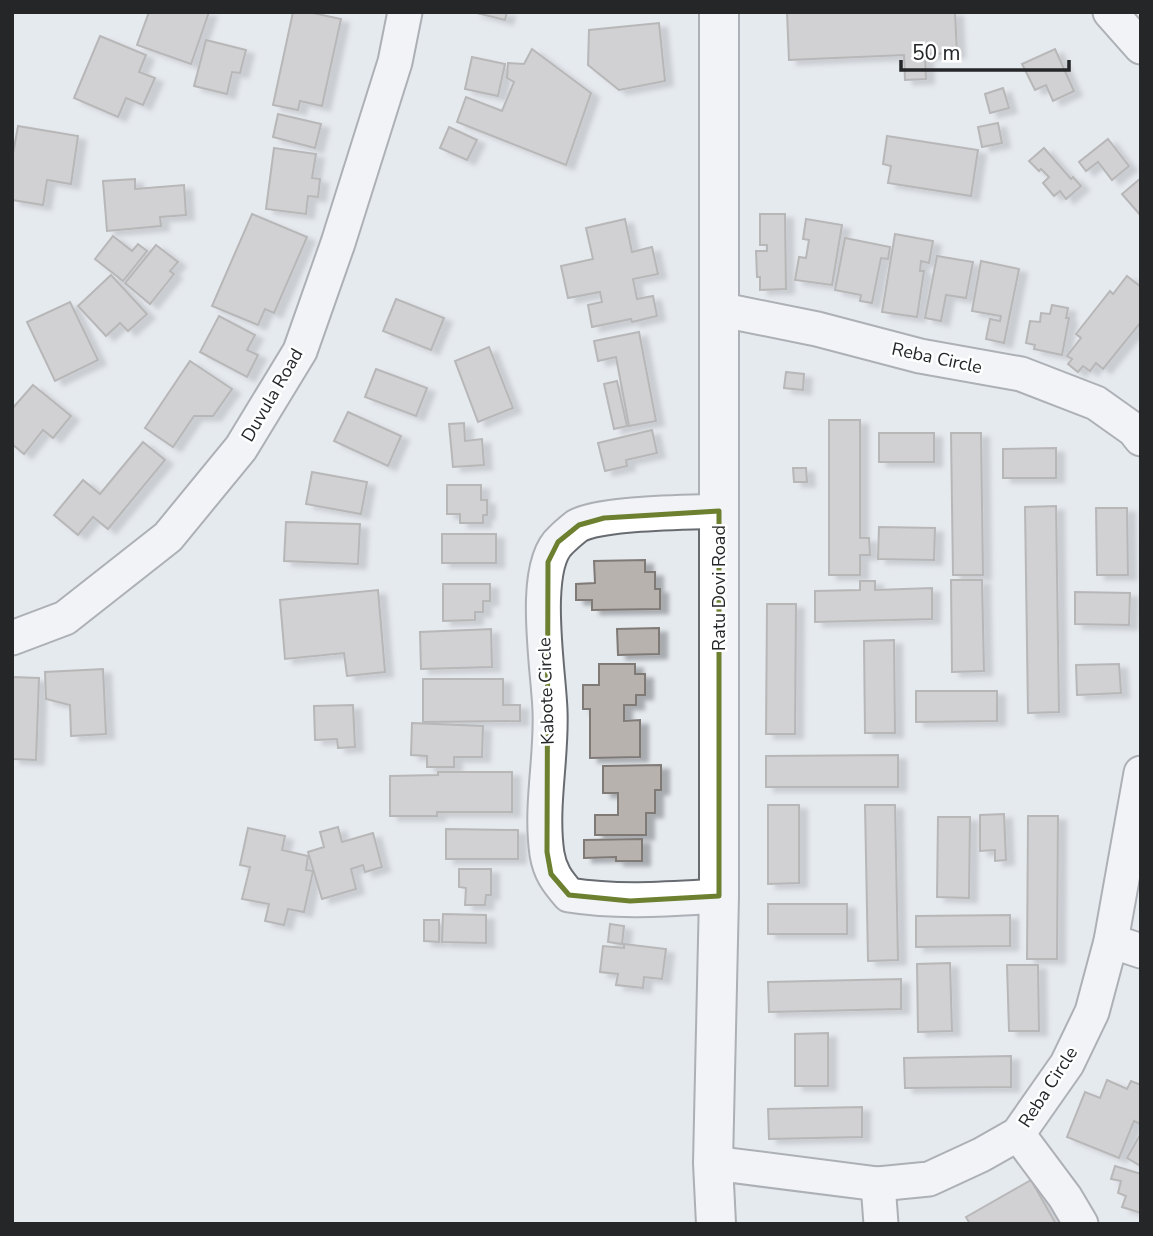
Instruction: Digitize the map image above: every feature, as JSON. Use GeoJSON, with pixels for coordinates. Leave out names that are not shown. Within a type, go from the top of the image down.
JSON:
{"type":"FeatureCollection","features":[{"type":"Feature","properties":{"kind":"main road","name":"Ratu Dovi Road"},"geometry":{"type":"LineString","coordinates":[[716,1224],[713,1163],[719,896],[719,12]]}},
{"type":"Feature","properties":{"kind":"main road","name":"Ratu Dovi Road"},"geometry":{"type":"LineString","coordinates":[[689,1224],[713,1163]]}},
{"type":"Feature","properties":{"kind":"street","name":"Duvula Road"},"geometry":{"type":"LineString","coordinates":[[12,638],[65,618],[168,537],[241,448],[300,351],[338,243],[395,62],[405,12]]}},
{"type":"Feature","properties":{"kind":"street"},"geometry":{"type":"LineString","coordinates":[[1110,12],[1141,47]]}},
{"type":"Feature","properties":{"kind":"street","name":"Reba Circle"},"geometry":{"type":"LineString","coordinates":[[718,309],[817,329],[920,356],[1021,374],[1096,403],[1134,430],[1141,439]]}},
{"type":"Feature","properties":{"kind":"street","name":"Kabote Circle"},"geometry":{"type":"LineString","coordinates":[[719,511],[604,518],[579,526],[558,542],[548,562],[543,632],[550,712],[545,793],[547,852],[551,874],[569,895],[597,900],[719,896]]}},
{"type":"Feature","properties":{"kind":"street","name":"Reba Circle"},"geometry":{"type":"LineString","coordinates":[[713,1163],[878,1184],[929,1179],[1018,1134],[1067,1064],[1126,946],[1141,773]]}},
{"type":"Feature","properties":{"kind":"street"},"geometry":{"type":"LineString","coordinates":[[1018,1134],[1065,1197],[1081,1224]]}},
{"type":"Feature","properties":{"kind":"street"},"geometry":{"type":"LineString","coordinates":[[878,1184],[881,1224]]}},
{"type":"Feature","properties":{"kind":"highlighted area"},"geometry":{"type":"Polygon","coordinates":[[[719,511],[719,896],[630,901],[569,895],[551,874],[547,852],[548,562],[558,542],[579,525],[604,518],[719,511]]]}},
{"type":"Feature","properties":{"kind":"building"},"geometry":{"type":"Polygon","coordinates":[[[149,12],[209,12],[191,64],[137,45],[149,12]]]}},
{"type":"Feature","properties":{"kind":"building"},"geometry":{"type":"Polygon","coordinates":[[[293,12],[308,12],[341,19],[322,106],[300,101],[298,110],[273,105],[293,12]]]}},
{"type":"Feature","properties":{"kind":"building"},"geometry":{"type":"Polygon","coordinates":[[[473,12],[507,12],[505,20],[473,12]]]}},
{"type":"Feature","properties":{"kind":"building"},"geometry":{"type":"Polygon","coordinates":[[[787,12],[955,12],[957,53],[925,54],[926,79],[905,80],[904,55],[789,60],[787,12]]]}},
{"type":"Feature","properties":{"kind":"building"},"geometry":{"type":"Polygon","coordinates":[[[659,23],[665,81],[619,90],[588,65],[589,30],[659,23]]]}},
{"type":"Feature","properties":{"kind":"building"},"geometry":{"type":"Polygon","coordinates":[[[100,36],[146,55],[139,72],[155,78],[143,105],[126,98],[118,117],[74,98],[100,36]]]}},
{"type":"Feature","properties":{"kind":"building"},"geometry":{"type":"Polygon","coordinates":[[[206,40],[246,50],[240,73],[232,72],[227,94],[194,86],[206,40]]]}},
{"type":"Feature","properties":{"kind":"building"},"geometry":{"type":"Polygon","coordinates":[[[532,49],[591,93],[566,165],[457,122],[466,97],[502,111],[514,82],[507,78],[508,63],[524,64],[532,49]]]}},
{"type":"Feature","properties":{"kind":"building"},"geometry":{"type":"Polygon","coordinates":[[[1055,49],[1074,91],[1053,101],[1046,85],[1035,90],[1022,64],[1055,49]]]}},
{"type":"Feature","properties":{"kind":"building"},"geometry":{"type":"Polygon","coordinates":[[[472,57],[505,64],[498,96],[465,89],[472,57]]]}},
{"type":"Feature","properties":{"kind":"building"},"geometry":{"type":"Polygon","coordinates":[[[1003,88],[1009,108],[990,113],[985,94],[1003,88]]]}},
{"type":"Feature","properties":{"kind":"building"},"geometry":{"type":"Polygon","coordinates":[[[278,114],[321,124],[315,148],[273,137],[278,114]]]}},
{"type":"Feature","properties":{"kind":"building"},"geometry":{"type":"Polygon","coordinates":[[[998,123],[1002,143],[982,147],[978,127],[998,123]]]}},
{"type":"Feature","properties":{"kind":"building"},"geometry":{"type":"Polygon","coordinates":[[[18,126],[78,136],[71,184],[47,180],[43,205],[12,200],[12,159],[18,126]]]}},
{"type":"Feature","properties":{"kind":"building"},"geometry":{"type":"Polygon","coordinates":[[[449,127],[477,140],[467,160],[440,148],[449,127]]]}},
{"type":"Feature","properties":{"kind":"building"},"geometry":{"type":"Polygon","coordinates":[[[887,136],[978,150],[971,196],[888,183],[891,166],[883,164],[887,136]]]}},
{"type":"Feature","properties":{"kind":"building"},"geometry":{"type":"Polygon","coordinates":[[[1108,139],[1129,166],[1112,180],[1098,162],[1086,171],[1079,162],[1108,139]]]}},
{"type":"Feature","properties":{"kind":"building"},"geometry":{"type":"Polygon","coordinates":[[[274,148],[316,154],[312,178],[320,179],[318,197],[308,196],[306,214],[266,209],[274,148]]]}},
{"type":"Feature","properties":{"kind":"building"},"geometry":{"type":"Polygon","coordinates":[[[1044,148],[1071,179],[1073,177],[1081,186],[1066,199],[1060,191],[1054,196],[1043,183],[1049,177],[1029,161],[1044,148]]]}},
{"type":"Feature","properties":{"kind":"building"},"geometry":{"type":"Polygon","coordinates":[[[1141,178],[1141,216],[1122,194],[1141,178]]]}},
{"type":"Feature","properties":{"kind":"building"},"geometry":{"type":"Polygon","coordinates":[[[135,179],[135,189],[184,185],[186,215],[160,217],[161,226],[107,231],[103,181],[135,179]]]}},
{"type":"Feature","properties":{"kind":"building"},"geometry":{"type":"Polygon","coordinates":[[[252,214],[307,237],[274,313],[265,309],[258,325],[212,306],[252,214]]]}},
{"type":"Feature","properties":{"kind":"building"},"geometry":{"type":"Polygon","coordinates":[[[760,214],[785,214],[786,289],[760,290],[756,251],[767,251],[767,245],[760,245],[760,214]]]}},
{"type":"Feature","properties":{"kind":"building"},"geometry":{"type":"Polygon","coordinates":[[[625,219],[632,252],[652,247],[658,274],[633,279],[637,299],[653,296],[657,316],[592,327],[588,305],[602,302],[600,292],[568,298],[561,266],[593,259],[586,228],[625,219]]]}},
{"type":"Feature","properties":{"kind":"building"},"geometry":{"type":"Polygon","coordinates":[[[806,219],[842,225],[832,285],[795,280],[799,257],[806,258],[809,240],[803,239],[806,219]]]}},
{"type":"Feature","properties":{"kind":"building"},"geometry":{"type":"Polygon","coordinates":[[[895,234],[933,241],[929,263],[921,261],[920,271],[924,271],[917,317],[882,312],[895,234]]]}},
{"type":"Feature","properties":{"kind":"building"},"geometry":{"type":"Polygon","coordinates":[[[113,236],[132,251],[138,244],[147,251],[123,281],[95,259],[113,236]]]}},
{"type":"Feature","properties":{"kind":"building"},"geometry":{"type":"Polygon","coordinates":[[[845,238],[890,247],[888,259],[881,258],[872,303],[860,301],[861,295],[835,290],[845,238]]]}},
{"type":"Feature","properties":{"kind":"building"},"geometry":{"type":"Polygon","coordinates":[[[156,245],[178,262],[170,271],[174,274],[150,304],[125,283],[156,245]]]}},
{"type":"Feature","properties":{"kind":"building"},"geometry":{"type":"Polygon","coordinates":[[[937,256],[973,262],[966,298],[946,295],[941,321],[925,318],[937,256]]]}},
{"type":"Feature","properties":{"kind":"building"},"geometry":{"type":"Polygon","coordinates":[[[981,261],[1019,269],[1004,343],[986,339],[990,319],[1000,321],[1001,316],[972,311],[981,261]]]}},
{"type":"Feature","properties":{"kind":"building"},"geometry":{"type":"Polygon","coordinates":[[[111,275],[147,314],[128,331],[120,323],[106,336],[78,306],[111,275]]]}},
{"type":"Feature","properties":{"kind":"building"},"geometry":{"type":"Polygon","coordinates":[[[1127,276],[1141,287],[1141,322],[1103,369],[1096,363],[1090,371],[1083,366],[1078,372],[1068,364],[1072,359],[1067,356],[1081,338],[1076,334],[1110,291],[1113,294],[1127,276]]]}},
{"type":"Feature","properties":{"kind":"building"},"geometry":{"type":"Polygon","coordinates":[[[396,299],[444,318],[431,350],[383,331],[396,299]]]}},
{"type":"Feature","properties":{"kind":"building"},"geometry":{"type":"Polygon","coordinates":[[[70,302],[98,360],[55,381],[27,322],[70,302]]]}},
{"type":"Feature","properties":{"kind":"building"},"geometry":{"type":"Polygon","coordinates":[[[1052,305],[1068,308],[1066,318],[1069,318],[1062,355],[1034,349],[1035,345],[1026,343],[1030,321],[1040,322],[1041,313],[1050,314],[1052,305]]]}},
{"type":"Feature","properties":{"kind":"building"},"geometry":{"type":"Polygon","coordinates":[[[219,316],[255,335],[247,350],[258,355],[247,377],[200,352],[219,316]]]}},
{"type":"Feature","properties":{"kind":"building"},"geometry":{"type":"Polygon","coordinates":[[[639,332],[656,421],[629,426],[616,357],[598,361],[594,341],[639,332]]]}},
{"type":"Feature","properties":{"kind":"building"},"geometry":{"type":"Polygon","coordinates":[[[489,347],[513,408],[478,422],[455,361],[489,347]]]}},
{"type":"Feature","properties":{"kind":"building"},"geometry":{"type":"Polygon","coordinates":[[[190,361],[232,389],[213,416],[194,416],[173,447],[145,428],[190,361]]]}},
{"type":"Feature","properties":{"kind":"building"},"geometry":{"type":"Polygon","coordinates":[[[376,369],[427,388],[416,416],[365,397],[376,369]]]}},
{"type":"Feature","properties":{"kind":"building"},"geometry":{"type":"Polygon","coordinates":[[[786,372],[804,374],[803,390],[784,388],[786,372]]]}},
{"type":"Feature","properties":{"kind":"building"},"geometry":{"type":"Polygon","coordinates":[[[617,381],[627,426],[614,429],[604,384],[617,381]]]}},
{"type":"Feature","properties":{"kind":"building"},"geometry":{"type":"Polygon","coordinates":[[[33,385],[71,416],[53,438],[43,430],[24,454],[12,444],[12,409],[33,385]]]}},
{"type":"Feature","properties":{"kind":"building"},"geometry":{"type":"Polygon","coordinates":[[[348,412],[401,436],[388,466],[334,441],[348,412]]]}},
{"type":"Feature","properties":{"kind":"building"},"geometry":{"type":"Polygon","coordinates":[[[829,420],[860,420],[860,538],[869,538],[870,555],[860,555],[860,575],[829,575],[829,420]]]}},
{"type":"Feature","properties":{"kind":"building"},"geometry":{"type":"Polygon","coordinates":[[[464,423],[465,441],[482,439],[484,465],[453,467],[449,424],[464,423]]]}},
{"type":"Feature","properties":{"kind":"building"},"geometry":{"type":"Polygon","coordinates":[[[652,430],[657,453],[626,460],[627,466],[605,471],[598,443],[652,430]]]}},
{"type":"Feature","properties":{"kind":"building"},"geometry":{"type":"Polygon","coordinates":[[[879,433],[934,433],[934,462],[879,462],[879,433]]]}},
{"type":"Feature","properties":{"kind":"building"},"geometry":{"type":"Polygon","coordinates":[[[951,433],[981,433],[983,575],[953,575],[951,433]]]}},
{"type":"Feature","properties":{"kind":"building"},"geometry":{"type":"Polygon","coordinates":[[[143,442],[165,460],[108,529],[93,517],[78,535],[54,515],[83,480],[100,494],[143,442]]]}},
{"type":"Feature","properties":{"kind":"building"},"geometry":{"type":"Polygon","coordinates":[[[1056,448],[1056,478],[1003,478],[1003,449],[1056,448]]]}},
{"type":"Feature","properties":{"kind":"building"},"geometry":{"type":"Polygon","coordinates":[[[793,468],[806,468],[807,482],[794,482],[793,468]]]}},
{"type":"Feature","properties":{"kind":"building"},"geometry":{"type":"Polygon","coordinates":[[[312,472],[367,482],[361,514],[306,504],[312,472]]]}},
{"type":"Feature","properties":{"kind":"building"},"geometry":{"type":"Polygon","coordinates":[[[447,485],[481,485],[481,500],[487,500],[487,515],[483,515],[483,523],[460,523],[460,514],[447,514],[447,485]]]}},
{"type":"Feature","properties":{"kind":"building"},"geometry":{"type":"Polygon","coordinates":[[[1056,506],[1059,712],[1028,713],[1025,507],[1056,506]]]}},
{"type":"Feature","properties":{"kind":"building"},"geometry":{"type":"Polygon","coordinates":[[[1096,508],[1127,508],[1128,575],[1097,575],[1096,508]]]}},
{"type":"Feature","properties":{"kind":"building"},"geometry":{"type":"Polygon","coordinates":[[[286,522],[360,524],[358,564],[284,561],[286,522]]]}},
{"type":"Feature","properties":{"kind":"building"},"geometry":{"type":"Polygon","coordinates":[[[879,527],[935,528],[934,560],[878,559],[879,527]]]}},
{"type":"Feature","properties":{"kind":"building"},"geometry":{"type":"Polygon","coordinates":[[[442,534],[496,534],[496,563],[442,563],[442,534]]]}},
{"type":"Feature","properties":{"kind":"building"},"geometry":{"type":"Polygon","coordinates":[[[645,560],[645,572],[655,572],[655,589],[660,589],[660,609],[592,610],[592,600],[576,600],[576,584],[595,583],[594,561],[645,560]]]}},
{"type":"Feature","properties":{"kind":"building"},"geometry":{"type":"Polygon","coordinates":[[[951,580],[982,580],[984,671],[952,672],[951,580]]]}},
{"type":"Feature","properties":{"kind":"building"},"geometry":{"type":"Polygon","coordinates":[[[860,581],[875,581],[875,590],[932,588],[932,619],[815,622],[815,591],[860,590],[860,581]]]}},
{"type":"Feature","properties":{"kind":"building"},"geometry":{"type":"Polygon","coordinates":[[[443,584],[490,584],[490,601],[483,601],[483,612],[475,612],[475,620],[443,621],[443,584]]]}},
{"type":"Feature","properties":{"kind":"building"},"geometry":{"type":"Polygon","coordinates":[[[378,590],[385,672],[347,676],[344,653],[285,659],[280,600],[378,590]]]}},
{"type":"Feature","properties":{"kind":"building"},"geometry":{"type":"Polygon","coordinates":[[[1075,592],[1130,593],[1129,625],[1075,624],[1075,592]]]}},
{"type":"Feature","properties":{"kind":"building"},"geometry":{"type":"Polygon","coordinates":[[[767,604],[796,604],[795,734],[766,734],[767,604]]]}},
{"type":"Feature","properties":{"kind":"building"},"geometry":{"type":"Polygon","coordinates":[[[659,628],[659,654],[618,655],[617,629],[659,628]]]}},
{"type":"Feature","properties":{"kind":"building"},"geometry":{"type":"Polygon","coordinates":[[[491,629],[492,667],[421,669],[420,632],[491,629]]]}},
{"type":"Feature","properties":{"kind":"building"},"geometry":{"type":"Polygon","coordinates":[[[894,640],[895,733],[865,733],[864,641],[894,640]]]}},
{"type":"Feature","properties":{"kind":"building"},"geometry":{"type":"Polygon","coordinates":[[[599,664],[635,664],[635,674],[645,674],[645,695],[636,695],[636,705],[624,705],[624,721],[640,720],[640,757],[590,758],[590,709],[583,709],[583,685],[599,685],[599,664]]]}},
{"type":"Feature","properties":{"kind":"building"},"geometry":{"type":"Polygon","coordinates":[[[1119,664],[1121,693],[1077,695],[1076,665],[1119,664]]]}},
{"type":"Feature","properties":{"kind":"building"},"geometry":{"type":"Polygon","coordinates":[[[103,669],[106,734],[71,736],[70,705],[46,699],[45,672],[103,669]]]}},
{"type":"Feature","properties":{"kind":"building"},"geometry":{"type":"Polygon","coordinates":[[[12,677],[39,678],[36,760],[12,759],[12,677]]]}},
{"type":"Feature","properties":{"kind":"building"},"geometry":{"type":"Polygon","coordinates":[[[423,679],[503,679],[503,705],[520,705],[520,721],[423,722],[423,679]]]}},
{"type":"Feature","properties":{"kind":"building"},"geometry":{"type":"Polygon","coordinates":[[[916,691],[997,691],[997,721],[916,722],[916,691]]]}},
{"type":"Feature","properties":{"kind":"building"},"geometry":{"type":"Polygon","coordinates":[[[353,705],[355,747],[338,748],[337,739],[315,740],[314,706],[353,705]]]}},
{"type":"Feature","properties":{"kind":"building"},"geometry":{"type":"Polygon","coordinates":[[[412,723],[483,726],[482,757],[454,757],[454,767],[427,767],[427,756],[411,755],[412,723]]]}},
{"type":"Feature","properties":{"kind":"building"},"geometry":{"type":"Polygon","coordinates":[[[898,755],[898,787],[766,787],[766,756],[898,755]]]}},
{"type":"Feature","properties":{"kind":"building"},"geometry":{"type":"Polygon","coordinates":[[[661,765],[661,790],[655,790],[655,813],[646,813],[646,835],[595,835],[595,815],[618,815],[618,793],[603,793],[603,766],[661,765]]]}},
{"type":"Feature","properties":{"kind":"building"},"geometry":{"type":"Polygon","coordinates":[[[438,772],[512,772],[512,812],[437,812],[437,816],[390,816],[390,776],[438,775],[438,772]]]}},
{"type":"Feature","properties":{"kind":"building"},"geometry":{"type":"Polygon","coordinates":[[[768,805],[799,805],[799,883],[768,884],[768,805]]]}},
{"type":"Feature","properties":{"kind":"building"},"geometry":{"type":"Polygon","coordinates":[[[865,805],[895,805],[898,960],[868,961],[865,805]]]}},
{"type":"Feature","properties":{"kind":"building"},"geometry":{"type":"Polygon","coordinates":[[[1004,814],[1006,860],[995,861],[995,850],[980,851],[980,815],[1004,814]]]}},
{"type":"Feature","properties":{"kind":"building"},"geometry":{"type":"Polygon","coordinates":[[[1028,816],[1058,816],[1057,959],[1027,959],[1028,816]]]}},
{"type":"Feature","properties":{"kind":"building"},"geometry":{"type":"Polygon","coordinates":[[[938,817],[970,817],[969,898],[937,897],[938,817]]]}},
{"type":"Feature","properties":{"kind":"building"},"geometry":{"type":"Polygon","coordinates":[[[338,827],[342,842],[373,833],[382,867],[365,872],[363,865],[351,869],[356,889],[322,899],[308,852],[324,847],[320,832],[338,827]]]}},
{"type":"Feature","properties":{"kind":"building"},"geometry":{"type":"Polygon","coordinates":[[[248,828],[285,836],[282,850],[308,856],[306,870],[313,871],[304,912],[288,909],[284,925],[265,921],[269,904],[242,899],[250,867],[240,865],[248,828]]]}},
{"type":"Feature","properties":{"kind":"building"},"geometry":{"type":"Polygon","coordinates":[[[446,829],[518,830],[518,859],[446,859],[446,829]]]}},
{"type":"Feature","properties":{"kind":"building"},"geometry":{"type":"Polygon","coordinates":[[[642,839],[642,861],[616,861],[616,857],[584,858],[584,840],[642,839]]]}},
{"type":"Feature","properties":{"kind":"building"},"geometry":{"type":"Polygon","coordinates":[[[459,869],[491,869],[491,895],[486,895],[485,905],[465,905],[466,888],[459,887],[459,869]]]}},
{"type":"Feature","properties":{"kind":"building"},"geometry":{"type":"Polygon","coordinates":[[[768,904],[847,904],[847,934],[768,934],[768,904]]]}},
{"type":"Feature","properties":{"kind":"building"},"geometry":{"type":"Polygon","coordinates":[[[443,914],[486,915],[486,943],[442,942],[443,914]]]}},
{"type":"Feature","properties":{"kind":"building"},"geometry":{"type":"Polygon","coordinates":[[[1010,915],[1010,946],[916,947],[916,916],[1010,915]]]}},
{"type":"Feature","properties":{"kind":"building"},"geometry":{"type":"Polygon","coordinates":[[[424,920],[439,920],[439,942],[424,941],[424,920]]]}},
{"type":"Feature","properties":{"kind":"building"},"geometry":{"type":"Polygon","coordinates":[[[610,924],[624,926],[622,944],[608,942],[610,924]]]}},
{"type":"Feature","properties":{"kind":"building"},"geometry":{"type":"Polygon","coordinates":[[[624,944],[666,949],[662,979],[644,977],[643,988],[616,985],[618,974],[600,972],[603,946],[624,948],[624,944]]]}},
{"type":"Feature","properties":{"kind":"building"},"geometry":{"type":"Polygon","coordinates":[[[950,963],[952,1031],[918,1032],[917,964],[950,963]]]}},
{"type":"Feature","properties":{"kind":"building"},"geometry":{"type":"Polygon","coordinates":[[[1007,965],[1038,965],[1039,1031],[1009,1031],[1007,965]]]}},
{"type":"Feature","properties":{"kind":"building"},"geometry":{"type":"Polygon","coordinates":[[[901,979],[901,1009],[769,1012],[768,982],[901,979]]]}},
{"type":"Feature","properties":{"kind":"building"},"geometry":{"type":"Polygon","coordinates":[[[828,1033],[828,1086],[795,1086],[795,1034],[828,1033]]]}},
{"type":"Feature","properties":{"kind":"building"},"geometry":{"type":"Polygon","coordinates":[[[1011,1056],[1011,1087],[905,1088],[904,1058],[1011,1056]]]}},
{"type":"Feature","properties":{"kind":"building"},"geometry":{"type":"Polygon","coordinates":[[[1107,1080],[1127,1089],[1131,1081],[1141,1085],[1141,1121],[1140,1124],[1134,1121],[1119,1158],[1067,1137],[1085,1092],[1100,1098],[1107,1080]]]}},
{"type":"Feature","properties":{"kind":"building"},"geometry":{"type":"Polygon","coordinates":[[[862,1107],[862,1137],[769,1139],[768,1109],[862,1107]]]}},
{"type":"Feature","properties":{"kind":"building"},"geometry":{"type":"Polygon","coordinates":[[[1141,1133],[1141,1166],[1127,1158],[1141,1133]]]}},
{"type":"Feature","properties":{"kind":"building"},"geometry":{"type":"Polygon","coordinates":[[[1115,1166],[1141,1174],[1141,1213],[1122,1207],[1126,1196],[1118,1193],[1121,1181],[1111,1179],[1115,1166]]]}},
{"type":"Feature","properties":{"kind":"building"},"geometry":{"type":"Polygon","coordinates":[[[1031,1180],[1056,1224],[970,1224],[966,1217],[1031,1180]]]}}]}
